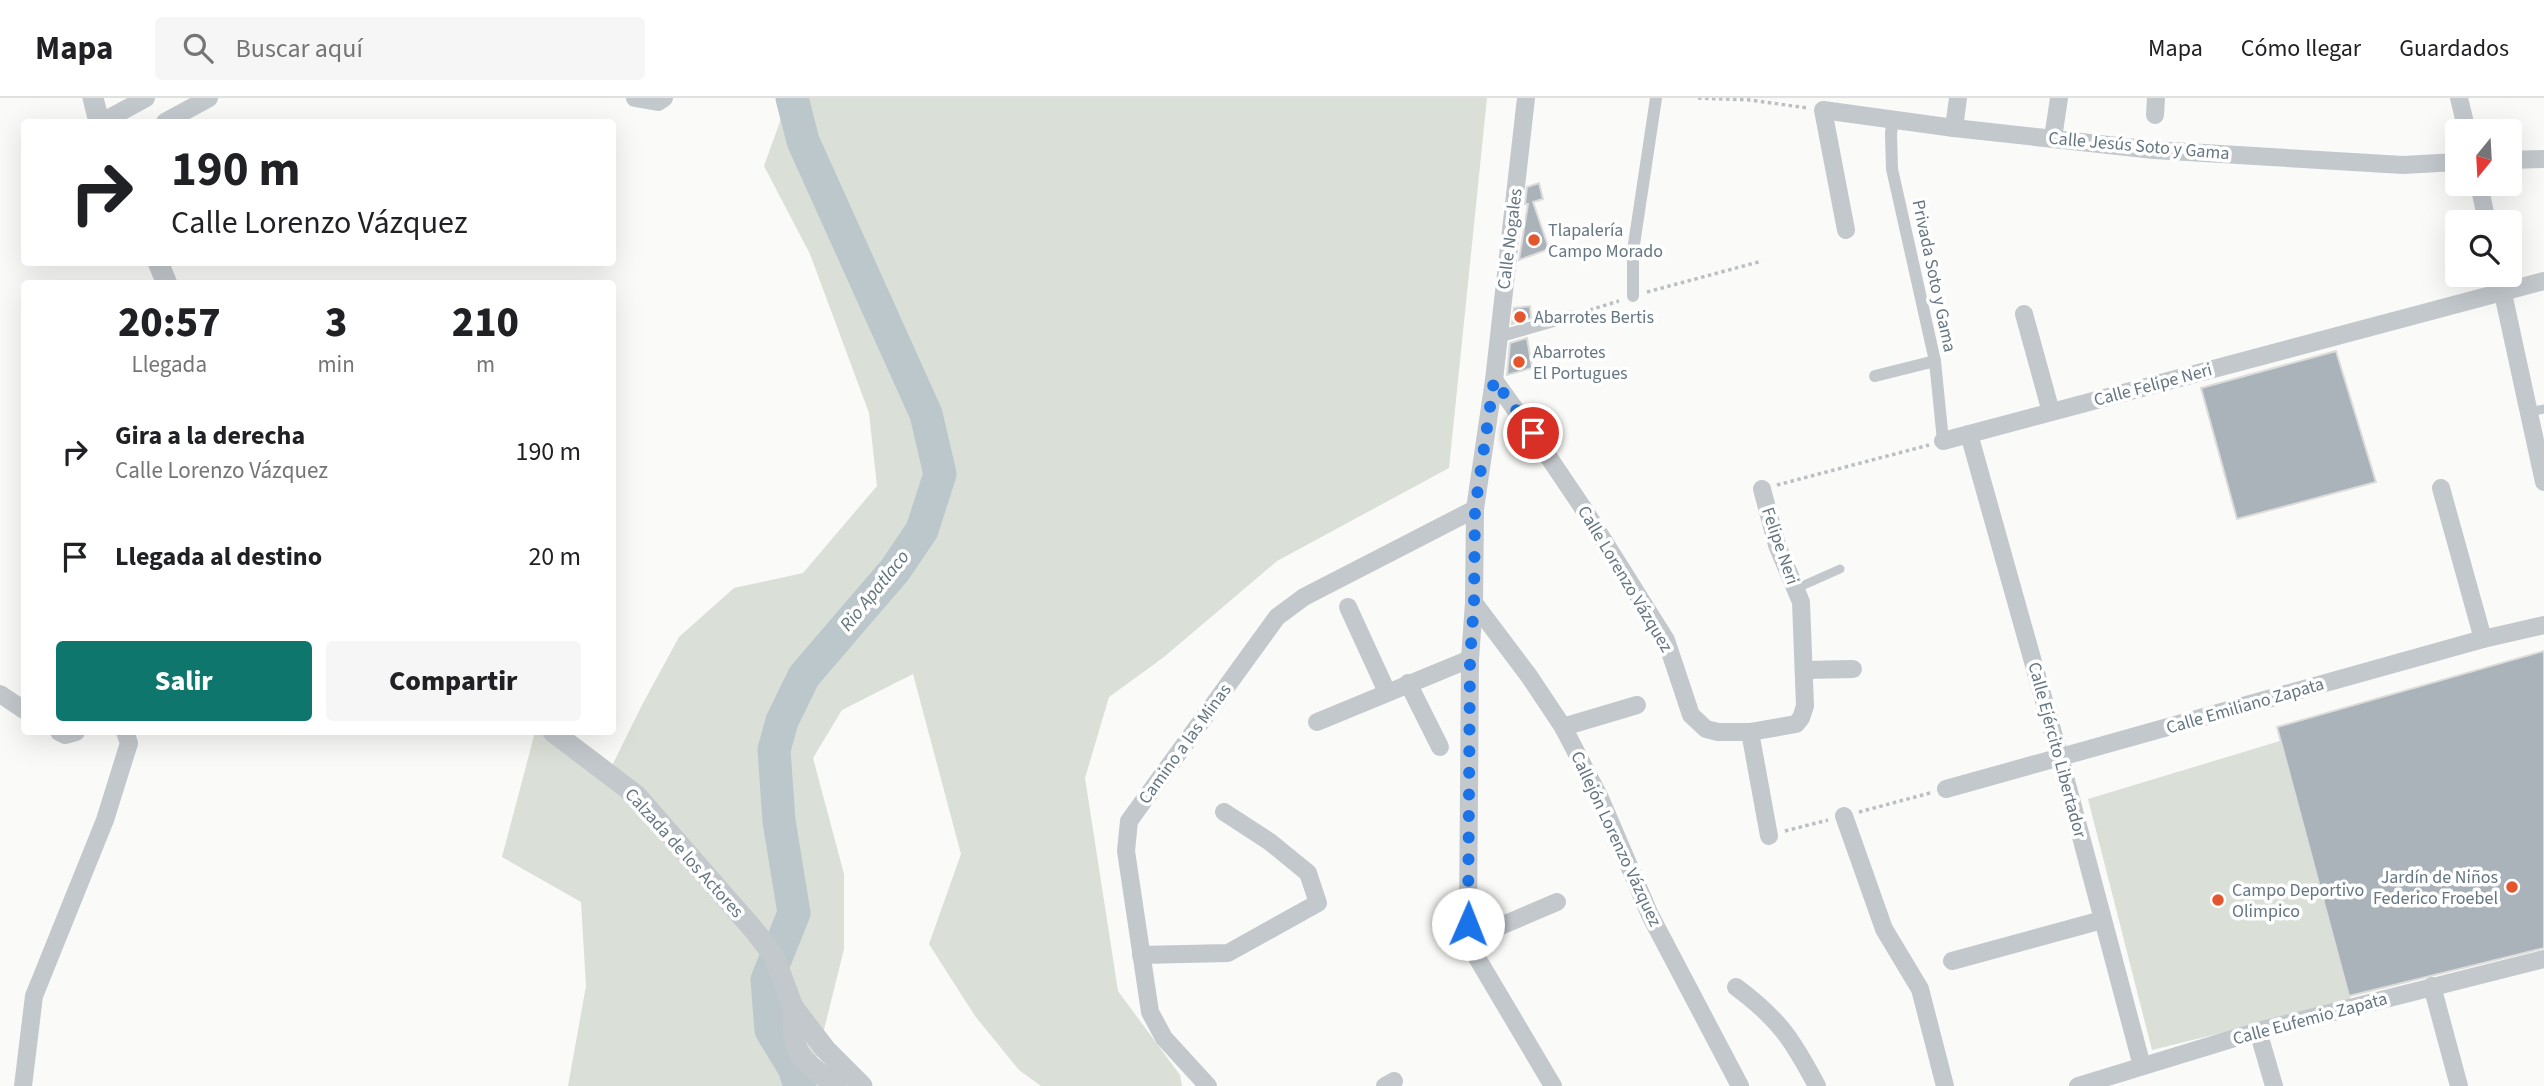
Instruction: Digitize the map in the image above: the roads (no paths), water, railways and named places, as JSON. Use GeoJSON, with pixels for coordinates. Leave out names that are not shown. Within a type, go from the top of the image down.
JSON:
{"type":"FeatureCollection","features":[{"type":"Feature","properties":{"kind":"street"},"geometry":{"type":"LineString","coordinates":[[93,98],[99,119]]}},
{"type":"Feature","properties":{"kind":"street"},"geometry":{"type":"LineString","coordinates":[[106,119],[146,98]]}},
{"type":"Feature","properties":{"kind":"street"},"geometry":{"type":"LineString","coordinates":[[170,119],[209,98]]}},
{"type":"Feature","properties":{"kind":"street"},"geometry":{"type":"LineString","coordinates":[[635,98],[658,103],[664,98]]}},
{"type":"Feature","properties":{"kind":"street","name":"Calle Nogales"},"geometry":{"type":"LineString","coordinates":[[1470,939],[1470,659],[1474,603],[1475,509],[1494,380],[1526,98]]}},
{"type":"Feature","properties":{"kind":"street"},"geometry":{"type":"LineString","coordinates":[[1633,296],[1633,251],[1656,98]]}},
{"type":"Feature","properties":{"kind":"street"},"geometry":{"type":"LineString","coordinates":[[1954,128],[1958,98]]}},
{"type":"Feature","properties":{"kind":"street"},"geometry":{"type":"LineString","coordinates":[[2053,138],[2059,98]]}},
{"type":"Feature","properties":{"kind":"street"},"geometry":{"type":"LineString","coordinates":[[2459,98],[2464,119]]}},
{"type":"Feature","properties":{"kind":"street","name":"Calle Jesús Soto y Gama"},"geometry":{"type":"LineString","coordinates":[[1846,230],[1823,110],[1856,106],[1893,120],[2154,150],[2403,165],[2445,163]]}},
{"type":"Feature","properties":{"kind":"street","name":"Privada Soto y Gama"},"geometry":{"type":"LineString","coordinates":[[1893,120],[1892,169],[1935,361],[1943,441]]}},
{"type":"Feature","properties":{"kind":"street"},"geometry":{"type":"LineString","coordinates":[[2522,160],[2544,159]]}},
{"type":"Feature","properties":{"kind":"street","name":"Calle Felipe Neri"},"geometry":{"type":"LineString","coordinates":[[1943,441],[2544,281]]}},
{"type":"Feature","properties":{"kind":"street"},"geometry":{"type":"LineString","coordinates":[[2502,287],[2536,410],[2544,482]]}},
{"type":"Feature","properties":{"kind":"street"},"geometry":{"type":"LineString","coordinates":[[2024,314],[2051,412]]}},
{"type":"Feature","properties":{"kind":"street"},"geometry":{"type":"LineString","coordinates":[[1498,337],[1572,316]]}},
{"type":"Feature","properties":{"kind":"street"},"geometry":{"type":"LineString","coordinates":[[1875,376],[1935,361]]}},
{"type":"Feature","properties":{"kind":"street","name":"Calle Lorenzo Vázquez"},"geometry":{"type":"LineString","coordinates":[[1494,380],[1585,511],[1665,640],[1691,715],[1706,729],[1718,732],[1750,732],[1796,724],[1805,706],[1804,670]]}},
{"type":"Feature","properties":{"kind":"street","name":"Calle Ejército Libertador"},"geometry":{"type":"LineString","coordinates":[[1969,434],[2060,758],[2142,1066]]}},
{"type":"Feature","properties":{"kind":"street"},"geometry":{"type":"LineString","coordinates":[[2441,488],[2483,639]]}},
{"type":"Feature","properties":{"kind":"street","name":"Felipe Neri"},"geometry":{"type":"LineString","coordinates":[[1762,489],[1777,545],[1798,595],[1804,670]]}},
{"type":"Feature","properties":{"kind":"street","name":"Camino a las Minas"},"geometry":{"type":"LineString","coordinates":[[1208,1086],[1164,1038],[1150,1012],[1126,851],[1129,821],[1277,617],[1304,597],[1475,509]]}},
{"type":"Feature","properties":{"kind":"street","name":"Callejón Lorenzo Vázquez"},"geometry":{"type":"LineString","coordinates":[[1474,603],[1529,676],[1563,727],[1600,798],[1650,915],[1740,1086]]}},
{"type":"Feature","properties":{"kind":"street"},"geometry":{"type":"LineString","coordinates":[[1348,607],[1387,692]]}},
{"type":"Feature","properties":{"kind":"street","name":"Calle Emiliano Zapata"},"geometry":{"type":"LineString","coordinates":[[1947,789],[2483,639],[2544,625]]}},
{"type":"Feature","properties":{"kind":"street"},"geometry":{"type":"LineString","coordinates":[[1317,722],[1408,682],[1470,659]]}},
{"type":"Feature","properties":{"kind":"street"},"geometry":{"type":"LineString","coordinates":[[1804,670],[1853,669]]}},
{"type":"Feature","properties":{"kind":"street"},"geometry":{"type":"LineString","coordinates":[[1408,682],[1440,747]]}},
{"type":"Feature","properties":{"kind":"street"},"geometry":{"type":"LineString","coordinates":[[0,694],[21,707]]}},
{"type":"Feature","properties":{"kind":"street"},"geometry":{"type":"LineString","coordinates":[[1563,727],[1637,705]]}},
{"type":"Feature","properties":{"kind":"street"},"geometry":{"type":"LineString","coordinates":[[1750,732],[1769,836]]}},
{"type":"Feature","properties":{"kind":"street"},"geometry":{"type":"LineString","coordinates":[[23,1086],[34,996],[105,820],[129,743],[126,735]]}},
{"type":"Feature","properties":{"kind":"street","name":"Calzada de los Actores"},"geometry":{"type":"LineString","coordinates":[[557,735],[636,795],[754,930],[774,956],[793,1007]]}},
{"type":"Feature","properties":{"kind":"street"},"geometry":{"type":"LineString","coordinates":[[1141,955],[1228,953],[1318,903],[1308,873],[1270,842],[1224,812]]}},
{"type":"Feature","properties":{"kind":"street"},"geometry":{"type":"LineString","coordinates":[[1844,816],[1884,929],[1920,989],[1945,1086]]}},
{"type":"Feature","properties":{"kind":"street"},"geometry":{"type":"LineString","coordinates":[[1553,1086],[1473,951],[1470,939],[1557,902]]}},
{"type":"Feature","properties":{"kind":"street"},"geometry":{"type":"LineString","coordinates":[[1952,961],[2102,920]]}},
{"type":"Feature","properties":{"kind":"street","name":"Calle Eufemio Zapata"},"geometry":{"type":"LineString","coordinates":[[2078,1086],[2258,1031],[2544,959]]}},
{"type":"Feature","properties":{"kind":"street"},"geometry":{"type":"LineString","coordinates":[[2432,986],[2459,1086]]}},
{"type":"Feature","properties":{"kind":"street"},"geometry":{"type":"LineString","coordinates":[[1736,987],[1778,1021],[1797,1048],[1817,1086]]}},
{"type":"Feature","properties":{"kind":"street"},"geometry":{"type":"LineString","coordinates":[[793,1007],[793,1042],[802,1060],[836,1086]]}},
{"type":"Feature","properties":{"kind":"street"},"geometry":{"type":"LineString","coordinates":[[793,1007],[826,1050],[862,1086]]}},
{"type":"Feature","properties":{"kind":"street"},"geometry":{"type":"LineString","coordinates":[[2258,1031],[2274,1086]]}},
{"type":"Feature","properties":{"kind":"lane"},"geometry":{"type":"LineString","coordinates":[[1798,595],[1840,569]]}},
{"type":"Feature","properties":{"kind":"waterway","name":"Rio Apatlaco"},"geometry":{"type":"LineString","coordinates":[[792,98],[803,141],[926,414],[940,474],[922,530],[895,570],[804,676],[782,721],[774,750],[779,821],[794,913],[767,980],[771,1030],[794,1068],[800,1086]]}},
{"type":"Feature","properties":{"kind":"place","name":"Tlapalería Campo Morado"},"geometry":{"type":"Point","coordinates":[1534,240]}},
{"type":"Feature","properties":{"kind":"place","name":"Abarrotes Bertis"},"geometry":{"type":"Point","coordinates":[1520,317]}},
{"type":"Feature","properties":{"kind":"place","name":"Abarrotes El Portugues"},"geometry":{"type":"Point","coordinates":[1519,362]}},
{"type":"Feature","properties":{"kind":"place","name":"Jardín de Niños Federico Froebel"},"geometry":{"type":"Point","coordinates":[2512,887]}},
{"type":"Feature","properties":{"kind":"place","name":"Campo Deportivo Olimpico"},"geometry":{"type":"Point","coordinates":[2218,900]}}]}
